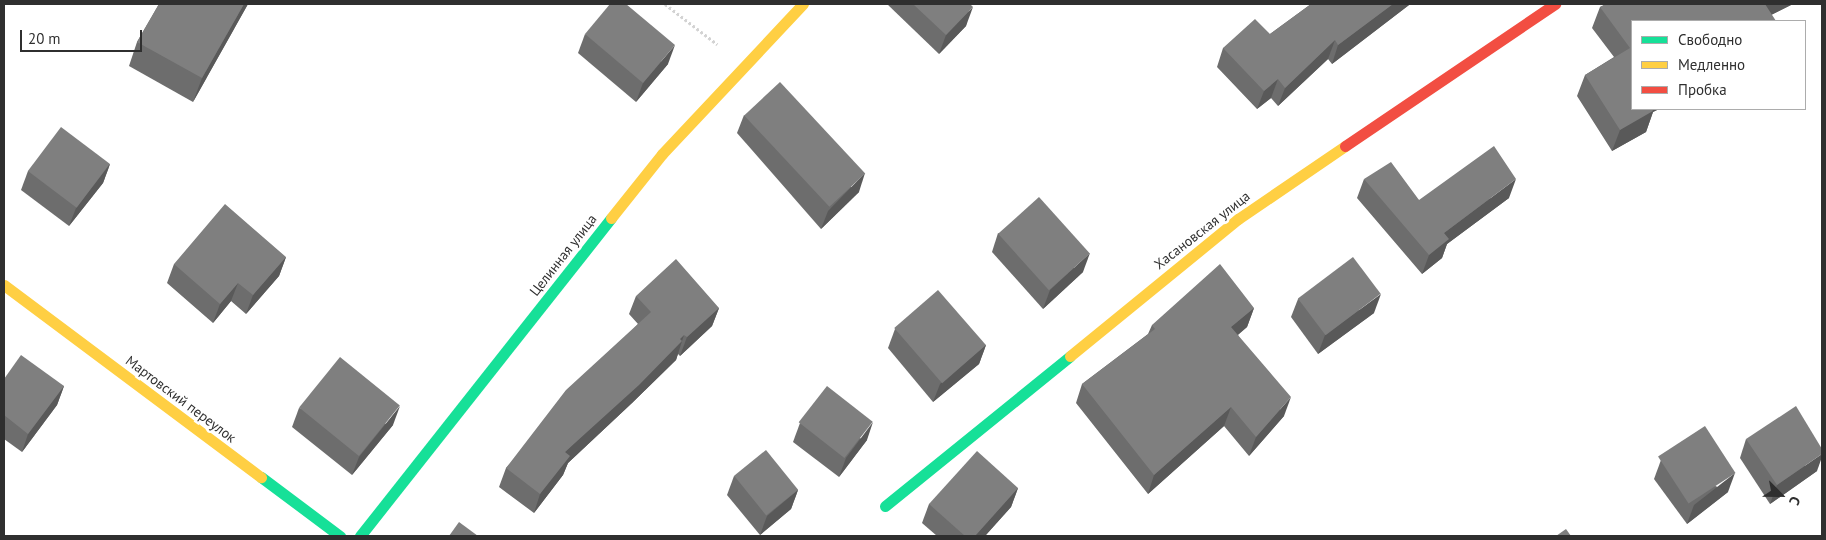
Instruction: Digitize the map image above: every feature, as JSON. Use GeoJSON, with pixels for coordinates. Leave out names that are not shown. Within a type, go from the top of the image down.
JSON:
{"type":"FeatureCollection","features":[{"type":"Feature","properties":{"kind":"street","name":"Целинная улица"},"geometry":{"type":"LineString","coordinates":[[360,536],[662,154],[803,4]]}},
{"type":"Feature","properties":{"kind":"street","name":"Хасановская улица"},"geometry":{"type":"LineString","coordinates":[[885,506],[1238,219],[1555,4]]}},
{"type":"Feature","properties":{"kind":"street","name":"Мартовский переулок"},"geometry":{"type":"LineString","coordinates":[[4,285],[340,536]]}},
{"type":"Feature","properties":{"kind":"path"},"geometry":{"type":"LineString","coordinates":[[665,4],[746,65]]}},
{"type":"Feature","properties":{"kind":"building"},"geometry":{"type":"Polygon","coordinates":[[[159,4],[244,4],[202,78],[137,42],[159,4]]]}},
{"type":"Feature","properties":{"kind":"building"},"geometry":{"type":"Polygon","coordinates":[[[610,4],[626,4],[675,45],[643,83],[585,34],[610,4]]]}},
{"type":"Feature","properties":{"kind":"building"},"geometry":{"type":"Polygon","coordinates":[[[913,4],[970,4],[973,7],[946,35],[913,4]]]}},
{"type":"Feature","properties":{"kind":"building"},"geometry":{"type":"Polygon","coordinates":[[[1311,4],[1393,4],[1338,45],[1335,40],[1285,88],[1278,79],[1264,91],[1223,48],[1255,19],[1270,34],[1311,4]]]}},
{"type":"Feature","properties":{"kind":"building"},"geometry":{"type":"Polygon","coordinates":[[[1606,4],[1765,4],[1775,20],[1631,20],[1631,110],[1653,111],[1620,130],[1585,75],[1630,48],[1600,7],[1606,4]]]}},
{"type":"Feature","properties":{"kind":"building"},"geometry":{"type":"Polygon","coordinates":[[[780,82],[865,173],[829,207],[744,115],[780,82]]]}},
{"type":"Feature","properties":{"kind":"building"},"geometry":{"type":"Polygon","coordinates":[[[61,127],[110,164],[77,208],[28,171],[61,127]]]}},
{"type":"Feature","properties":{"kind":"building"},"geometry":{"type":"Polygon","coordinates":[[[1494,146],[1516,179],[1444,233],[1449,239],[1429,255],[1364,179],[1391,162],[1419,200],[1494,146]]]}},
{"type":"Feature","properties":{"kind":"building"},"geometry":{"type":"Polygon","coordinates":[[[1039,197],[1090,253],[1049,290],[998,234],[1039,197]]]}},
{"type":"Feature","properties":{"kind":"building"},"geometry":{"type":"Polygon","coordinates":[[[225,204],[286,257],[253,295],[238,283],[220,304],[174,264],[225,204]]]}},
{"type":"Feature","properties":{"kind":"building"},"geometry":{"type":"Polygon","coordinates":[[[1353,257],[1381,294],[1326,335],[1298,299],[1353,257]]]}},
{"type":"Feature","properties":{"kind":"building"},"geometry":{"type":"Polygon","coordinates":[[[676,259],[719,308],[687,337],[684,335],[680,339],[682,341],[639,385],[565,452],[570,456],[540,494],[506,468],[566,390],[651,312],[636,296],[676,259]]]}},
{"type":"Feature","properties":{"kind":"building"},"geometry":{"type":"Polygon","coordinates":[[[1220,264],[1254,308],[1231,327],[1291,397],[1256,437],[1231,407],[1154,475],[1082,384],[1155,329],[1152,325],[1220,264]]]}},
{"type":"Feature","properties":{"kind":"building"},"geometry":{"type":"Polygon","coordinates":[[[938,290],[986,345],[942,383],[894,328],[938,290]]]}},
{"type":"Feature","properties":{"kind":"building"},"geometry":{"type":"Polygon","coordinates":[[[21,355],[64,386],[28,434],[4,415],[4,379],[21,355]]]}},
{"type":"Feature","properties":{"kind":"building"},"geometry":{"type":"Polygon","coordinates":[[[340,357],[400,405],[359,456],[299,408],[340,357]]]}},
{"type":"Feature","properties":{"kind":"building"},"geometry":{"type":"Polygon","coordinates":[[[827,386],[873,422],[844,458],[799,422],[827,386]]]}},
{"type":"Feature","properties":{"kind":"building"},"geometry":{"type":"Polygon","coordinates":[[[1796,406],[1822,449],[1822,454],[1777,485],[1746,439],[1796,406]]]}},
{"type":"Feature","properties":{"kind":"building"},"geometry":{"type":"Polygon","coordinates":[[[1705,426],[1735,473],[1689,503],[1658,456],[1705,426]]]}},
{"type":"Feature","properties":{"kind":"building"},"geometry":{"type":"Polygon","coordinates":[[[766,450],[798,490],[766,515],[734,476],[766,450]]]}},
{"type":"Feature","properties":{"kind":"building"},"geometry":{"type":"Polygon","coordinates":[[[977,451],[1018,488],[975,536],[965,536],[929,504],[977,451]]]}},
{"type":"Feature","properties":{"kind":"building"},"geometry":{"type":"Polygon","coordinates":[[[459,522],[478,536],[449,536],[459,522]]]}},
{"type":"Feature","properties":{"kind":"building"},"geometry":{"type":"Polygon","coordinates":[[[1566,529],[1571,536],[1556,536],[1566,529]]]}},
{"type":"Feature","properties":{"kind":"traffic: fast"},"geometry":{"type":"LineString","coordinates":[[360,536],[611,218]]}},
{"type":"Feature","properties":{"kind":"traffic: fast"},"geometry":{"type":"LineString","coordinates":[[885,506],[1070,356]]}},
{"type":"Feature","properties":{"kind":"traffic: fast"},"geometry":{"type":"LineString","coordinates":[[261,477],[340,536]]}},
{"type":"Feature","properties":{"kind":"traffic: slow"},"geometry":{"type":"LineString","coordinates":[[611,218],[662,154],[803,4]]}},
{"type":"Feature","properties":{"kind":"traffic: slow"},"geometry":{"type":"LineString","coordinates":[[1070,356],[1238,219],[1345,146]]}},
{"type":"Feature","properties":{"kind":"traffic: slow"},"geometry":{"type":"LineString","coordinates":[[4,285],[261,477]]}},
{"type":"Feature","properties":{"kind":"traffic: jam"},"geometry":{"type":"LineString","coordinates":[[1345,146],[1555,4]]}}]}
